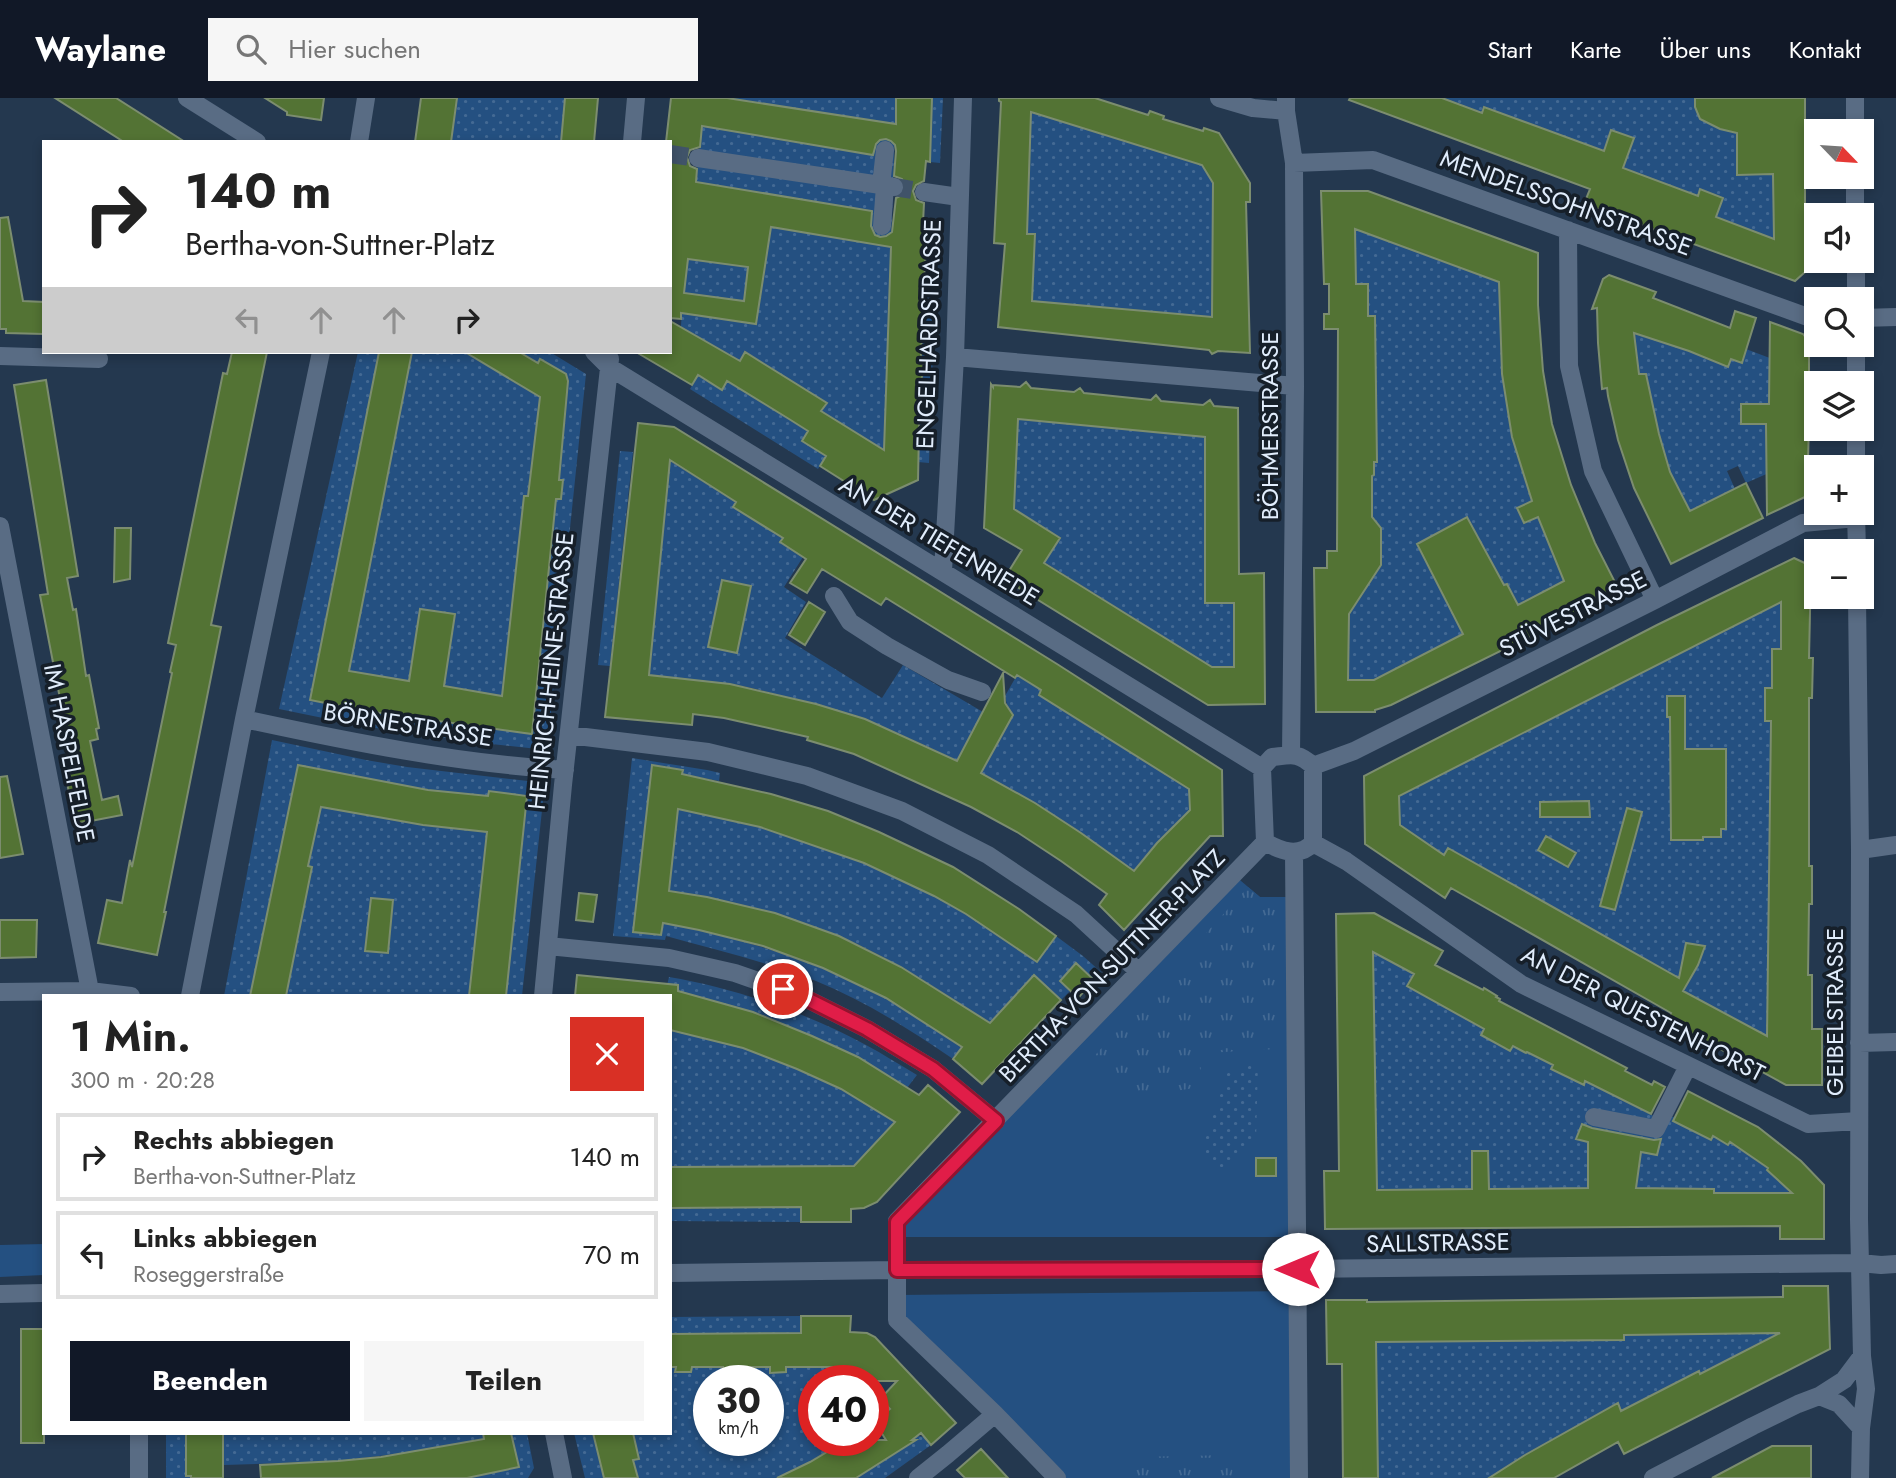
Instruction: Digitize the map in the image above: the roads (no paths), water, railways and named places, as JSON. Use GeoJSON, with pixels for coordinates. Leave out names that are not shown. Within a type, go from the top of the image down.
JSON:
{"type":"FeatureCollection","features":[{"type":"Feature","properties":{"kind":"street"},"geometry":{"type":"LineString","coordinates":[[187,98],[254,140]]}},
{"type":"Feature","properties":{"kind":"street"},"geometry":{"type":"LineString","coordinates":[[359,140],[366,98]]}},
{"type":"Feature","properties":{"kind":"street"},"geometry":{"type":"LineString","coordinates":[[632,140],[636,98]]}},
{"type":"Feature","properties":{"kind":"street","name":"ENGELHARDSTRASSE"},"geometry":{"type":"LineString","coordinates":[[943,571],[955,357],[963,98]]}},
{"type":"Feature","properties":{"kind":"street"},"geometry":{"type":"LineString","coordinates":[[1219,98],[1253,108],[1286,104]]}},
{"type":"Feature","properties":{"kind":"street"},"geometry":{"type":"LineString","coordinates":[[1855,98],[1855,119]]}},
{"type":"Feature","properties":{"kind":"street","name":"BÖHMERSTRASSE"},"geometry":{"type":"LineString","coordinates":[[1286,104],[1294,163],[1295,386],[1291,755]]}},
{"type":"Feature","properties":{"kind":"street"},"geometry":{"type":"LineString","coordinates":[[882,226],[886,186],[885,150]]}},
{"type":"Feature","properties":{"kind":"street"},"geometry":{"type":"LineString","coordinates":[[698,158],[886,186]]}},
{"type":"Feature","properties":{"kind":"street","name":"MENDELSSOHNSTRASSE"},"geometry":{"type":"LineString","coordinates":[[1294,163],[1373,160],[1804,316]]}},
{"type":"Feature","properties":{"kind":"street"},"geometry":{"type":"LineString","coordinates":[[924,192],[959,197]]}},
{"type":"Feature","properties":{"kind":"street"},"geometry":{"type":"LineString","coordinates":[[1568,230],[1569,366],[1593,471],[1655,600]]}},
{"type":"Feature","properties":{"kind":"street"},"geometry":{"type":"LineString","coordinates":[[1874,318],[1896,317]]}},
{"type":"Feature","properties":{"kind":"street"},"geometry":{"type":"LineString","coordinates":[[190,994],[244,719],[321,354]]}},
{"type":"Feature","properties":{"kind":"street"},"geometry":{"type":"LineString","coordinates":[[0,356],[99,359]]}},
{"type":"Feature","properties":{"kind":"street"},"geometry":{"type":"LineString","coordinates":[[955,357],[1295,386]]}},
{"type":"Feature","properties":{"kind":"street","name":"AN DER TIEFENRIEDE"},"geometry":{"type":"LineString","coordinates":[[610,359],[943,571],[1262,768]]}},
{"type":"Feature","properties":{"kind":"street","name":"HEINRICH-HEINE-STRASSE"},"geometry":{"type":"LineString","coordinates":[[543,994],[610,359]]}},
{"type":"Feature","properties":{"kind":"street","name":"STÜVESTRASSE"},"geometry":{"type":"LineString","coordinates":[[1313,766],[1354,751],[1804,523]]}},
{"type":"Feature","properties":{"kind":"street","name":"IM HASPELFELDE"},"geometry":{"type":"LineString","coordinates":[[0,526],[4,565],[90,991]]}},
{"type":"Feature","properties":{"kind":"street"},"geometry":{"type":"LineString","coordinates":[[834,596],[850,622],[948,680],[982,692]]}},
{"type":"Feature","properties":{"kind":"street","name":"GEIBELSTRASSE"},"geometry":{"type":"LineString","coordinates":[[1857,609],[1861,1356],[1866,1389],[1861,1428],[1860,1478]]}},
{"type":"Feature","properties":{"kind":"street","name":"BÖRNESTRASSE"},"geometry":{"type":"LineString","coordinates":[[244,719],[348,742],[428,755],[487,764],[565,770]]}},
{"type":"Feature","properties":{"kind":"street"},"geometry":{"type":"LineString","coordinates":[[569,735],[708,752],[807,776],[902,811],[988,855],[1032,884],[1076,914],[1139,972]]}},
{"type":"Feature","properties":{"kind":"street"},"geometry":{"type":"LineString","coordinates":[[1291,755],[1304,757],[1313,766],[1313,843],[1306,850],[1294,853],[1278,850],[1265,842],[1262,768],[1272,757],[1291,755]]}},
{"type":"Feature","properties":{"kind":"street","name":"BERTHA-VON-SUTTNER-PLATZ"},"geometry":{"type":"LineString","coordinates":[[1057,1478],[897,1320],[897,1222],[1265,842]]}},
{"type":"Feature","properties":{"kind":"street","name":"AN DER QUESTENHORST"},"geometry":{"type":"LineString","coordinates":[[1313,843],[1346,860],[1521,984],[1808,1125],[1859,1121]]}},
{"type":"Feature","properties":{"kind":"street"},"geometry":{"type":"LineString","coordinates":[[1860,849],[1896,845]]}},
{"type":"Feature","properties":{"kind":"street"},"geometry":{"type":"LineString","coordinates":[[1294,853],[1299,1478]]}},
{"type":"Feature","properties":{"kind":"street"},"geometry":{"type":"LineString","coordinates":[[548,946],[669,958],[735,973],[801,996],[867,1029],[933,1069],[996,1121]]}},
{"type":"Feature","properties":{"kind":"street"},"geometry":{"type":"LineString","coordinates":[[0,992],[90,991],[115,994]]}},
{"type":"Feature","properties":{"kind":"street"},"geometry":{"type":"LineString","coordinates":[[1859,1043],[1896,1042]]}},
{"type":"Feature","properties":{"kind":"street"},"geometry":{"type":"LineString","coordinates":[[1594,1117],[1656,1129],[1688,1066]]}},
{"type":"Feature","properties":{"kind":"street","name":"SALLSTRASSE"},"geometry":{"type":"LineString","coordinates":[[672,1273],[1896,1264]]}},
{"type":"Feature","properties":{"kind":"street"},"geometry":{"type":"LineString","coordinates":[[0,1294],[42,1293]]}},
{"type":"Feature","properties":{"kind":"street"},"geometry":{"type":"LineString","coordinates":[[1653,1478],[1753,1426],[1819,1396],[1844,1380],[1861,1356]]}},
{"type":"Feature","properties":{"kind":"street"},"geometry":{"type":"LineString","coordinates":[[1819,1396],[1839,1404],[1861,1428]]}},
{"type":"Feature","properties":{"kind":"street"},"geometry":{"type":"LineString","coordinates":[[918,1478],[995,1414]]}},
{"type":"Feature","properties":{"kind":"street"},"geometry":{"type":"LineString","coordinates":[[139,1435],[139,1478]]}},
{"type":"Feature","properties":{"kind":"street"},"geometry":{"type":"LineString","coordinates":[[554,1435],[563,1478]]}},
{"type":"Feature","properties":{"kind":"tunnel"},"geometry":{"type":"LineString","coordinates":[[672,154],[698,158]]}},
{"type":"Feature","properties":{"kind":"tunnel"},"geometry":{"type":"LineString","coordinates":[[894,187],[924,192]]}}]}
